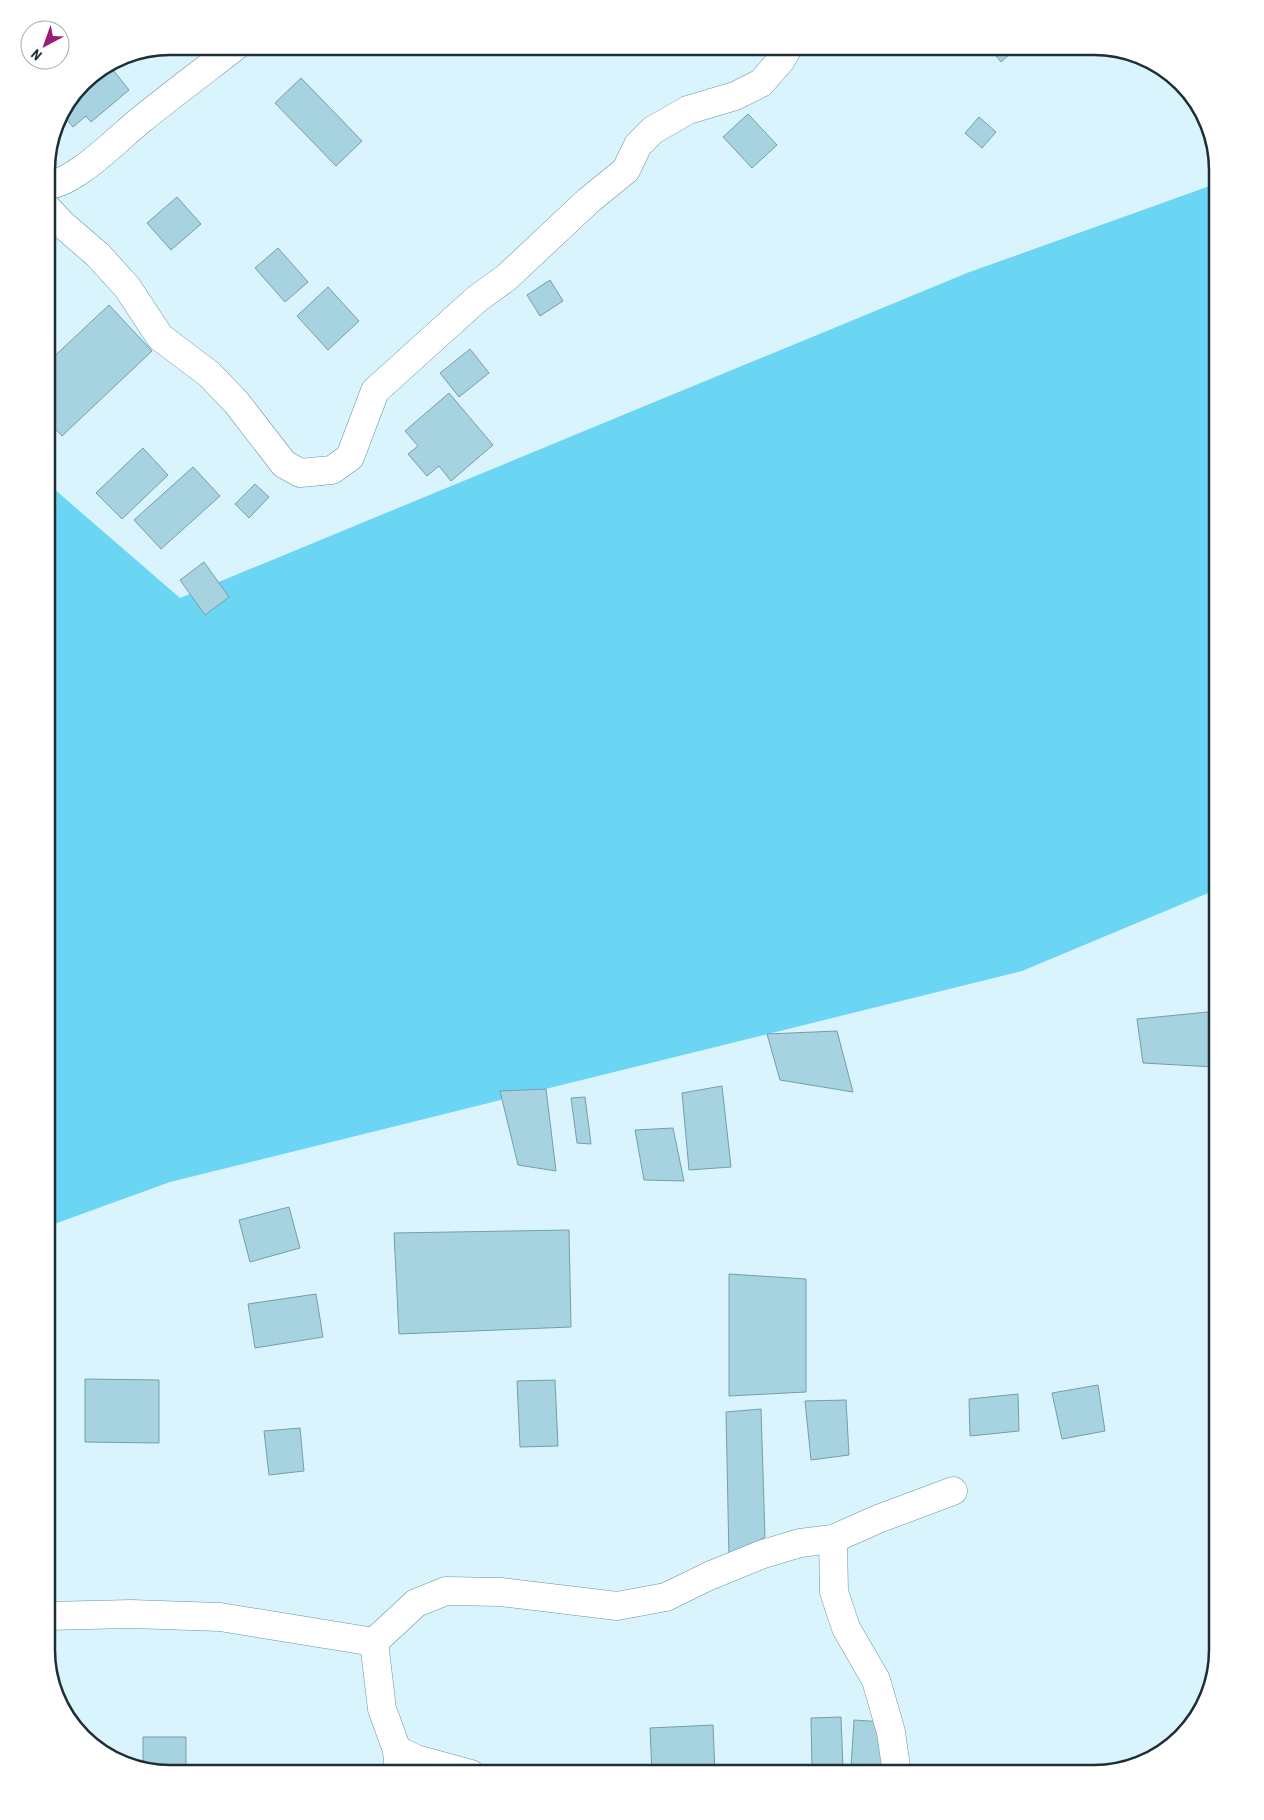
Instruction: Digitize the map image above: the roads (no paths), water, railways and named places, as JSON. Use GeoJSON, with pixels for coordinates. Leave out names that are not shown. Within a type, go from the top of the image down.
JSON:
{"type":"FeatureCollection","features":[{"type":"Feature","properties":{"kind":"street"},"geometry":{"type":"LineString","coordinates":[[55,184],[89,164],[140,120],[224,55]]}},
{"type":"Feature","properties":{"kind":"street"},"geometry":{"type":"LineString","coordinates":[[55,217],[98,255],[127,287],[160,337],[209,374],[236,402],[284,464],[300,472],[332,470],[350,457],[374,391],[478,298],[506,278],[588,201],[626,170],[638,145],[653,130],[688,110],[735,96],[761,83],[784,55]]}},
{"type":"Feature","properties":{"kind":"street"},"geometry":{"type":"LineString","coordinates":[[374,1642],[416,1603],[446,1591],[501,1592],[617,1606],[666,1597],[709,1576],[763,1554],[800,1543],[833,1539],[878,1518],[953,1491]]}},
{"type":"Feature","properties":{"kind":"street"},"geometry":{"type":"LineString","coordinates":[[833,1539],[834,1592],[846,1628],[876,1680],[891,1732],[896,1765]]}},
{"type":"Feature","properties":{"kind":"street"},"geometry":{"type":"LineString","coordinates":[[55,1616],[131,1614],[220,1617],[374,1642]]}},
{"type":"Feature","properties":{"kind":"street"},"geometry":{"type":"LineString","coordinates":[[374,1642],[382,1709],[398,1762],[416,1759],[438,1765]]}}]}
